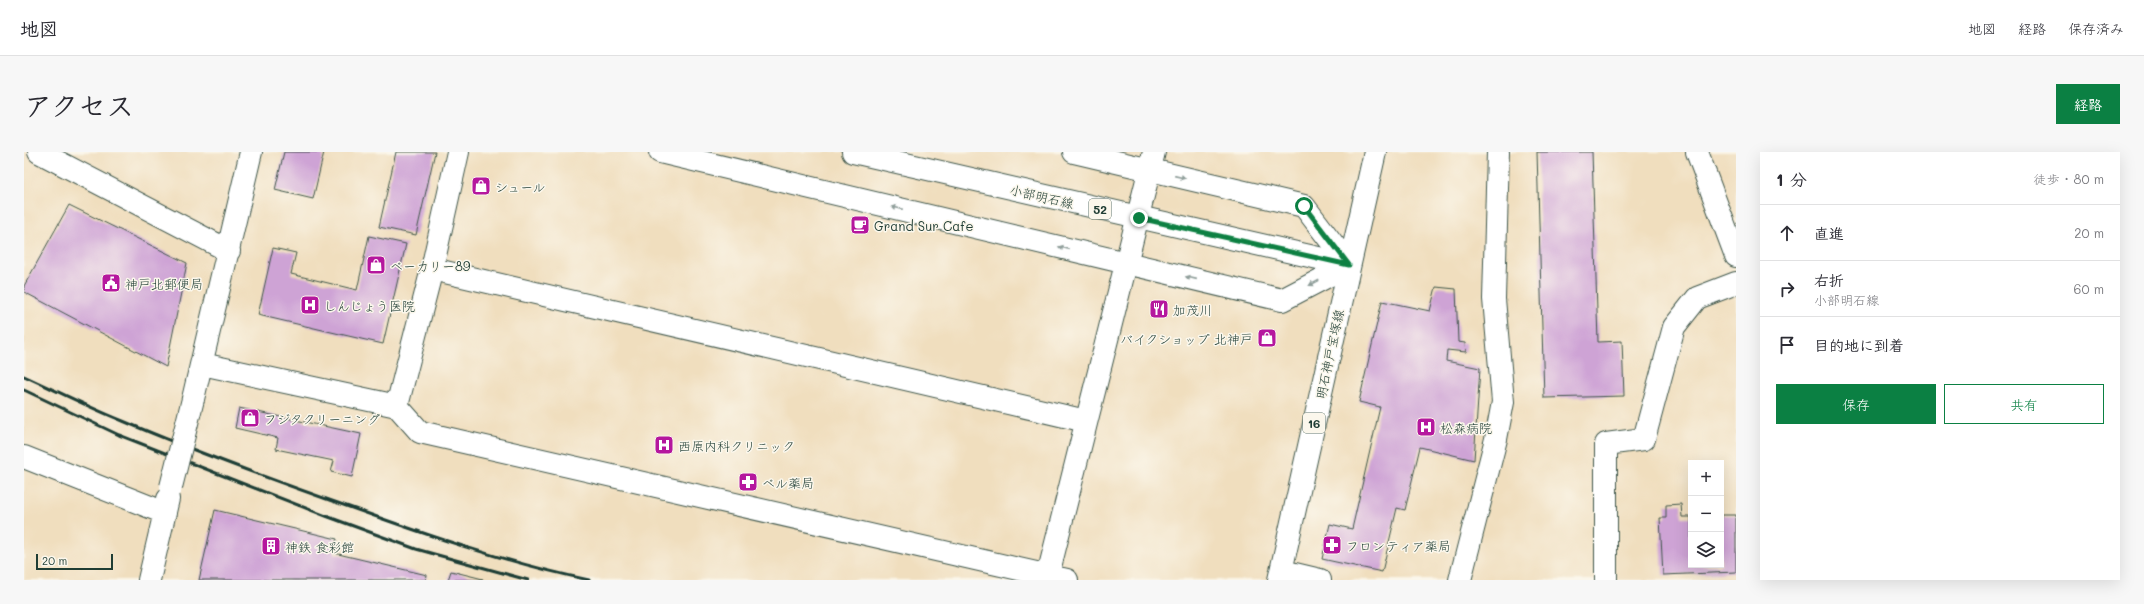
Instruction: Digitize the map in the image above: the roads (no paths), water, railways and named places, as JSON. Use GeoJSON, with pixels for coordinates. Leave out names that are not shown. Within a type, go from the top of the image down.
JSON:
{"type":"FeatureCollection","features":[{"type":"Feature","properties":{"kind":"street"},"geometry":{"type":"LineString","coordinates":[[39,152],[229,250]]}},
{"type":"Feature","properties":{"kind":"street"},"geometry":{"type":"LineString","coordinates":[[149,580],[202,364],[251,152]]}},
{"type":"Feature","properties":{"kind":"street"},"geometry":{"type":"LineString","coordinates":[[397,406],[432,270],[458,152]]}},
{"type":"Feature","properties":{"kind":"street"},"geometry":{"type":"LineString","coordinates":[[660,152],[1282,300],[1349,265],[1304,206],[1152,161],[1074,152]]}},
{"type":"Feature","properties":{"kind":"street","name":"小部明石線"},"geometry":{"type":"LineString","coordinates":[[852,152],[1349,265]]}},
{"type":"Feature","properties":{"kind":"street","name":"明石神戸宝塚線"},"geometry":{"type":"LineString","coordinates":[[1280,576],[1375,152]]}},
{"type":"Feature","properties":{"kind":"street"},"geometry":{"type":"LineString","coordinates":[[1460,580],[1496,439],[1503,402],[1494,299],[1498,152]]}},
{"type":"Feature","properties":{"kind":"street"},"geometry":{"type":"LineString","coordinates":[[1697,152],[1736,256]]}},
{"type":"Feature","properties":{"kind":"street"},"geometry":{"type":"LineString","coordinates":[[202,364],[397,406],[420,432],[1058,578],[1086,422],[1128,263],[1152,161]]}},
{"type":"Feature","properties":{"kind":"street"},"geometry":{"type":"LineString","coordinates":[[432,270],[1086,422]]}},
{"type":"Feature","properties":{"kind":"street"},"geometry":{"type":"LineString","coordinates":[[1606,580],[1606,444],[1644,439],[1674,327],[1697,298],[1736,283]]}},
{"type":"Feature","properties":{"kind":"street"},"geometry":{"type":"LineString","coordinates":[[24,457],[165,513]]}},
{"type":"Feature","properties":{"kind":"street"},"geometry":{"type":"LineString","coordinates":[[1280,576],[1320,580]]}},
{"type":"Feature","properties":{"kind":"railway"},"geometry":{"type":"LineString","coordinates":[[24,376],[98,411],[151,433],[294,488],[469,548],[529,566],[589,580]]}},
{"type":"Feature","properties":{"kind":"railway"},"geometry":{"type":"LineString","coordinates":[[24,390],[119,435],[326,516],[416,549],[528,580]]}},
{"type":"Feature","properties":{"kind":"place","name":"シュール"},"geometry":{"type":"Point","coordinates":[481,186]}},
{"type":"Feature","properties":{"kind":"place","name":"Grand Sur Cafe"},"geometry":{"type":"Point","coordinates":[860,225]}},
{"type":"Feature","properties":{"kind":"place","name":"ベーカリー89"},"geometry":{"type":"Point","coordinates":[376,265]}},
{"type":"Feature","properties":{"kind":"place","name":"神戸北郵便局"},"geometry":{"type":"Point","coordinates":[111,283]}},
{"type":"Feature","properties":{"kind":"place","name":"しんじょう医院"},"geometry":{"type":"Point","coordinates":[310,305]}},
{"type":"Feature","properties":{"kind":"place","name":"加茂川"},"geometry":{"type":"Point","coordinates":[1159,309]}},
{"type":"Feature","properties":{"kind":"place","name":"バイクショップ 北神戸"},"geometry":{"type":"Point","coordinates":[1267,338]}},
{"type":"Feature","properties":{"kind":"place","name":"フジタクリーニング"},"geometry":{"type":"Point","coordinates":[250,418]}},
{"type":"Feature","properties":{"kind":"place","name":"松森病院"},"geometry":{"type":"Point","coordinates":[1426,427]}},
{"type":"Feature","properties":{"kind":"place","name":"西原内科クリニック"},"geometry":{"type":"Point","coordinates":[664,445]}},
{"type":"Feature","properties":{"kind":"place","name":"ベル薬局"},"geometry":{"type":"Point","coordinates":[748,482]}},
{"type":"Feature","properties":{"kind":"place","name":"フロンティア薬局"},"geometry":{"type":"Point","coordinates":[1332,545]}},
{"type":"Feature","properties":{"kind":"place","name":"神鉄 食彩館"},"geometry":{"type":"Point","coordinates":[271,546]}}]}
